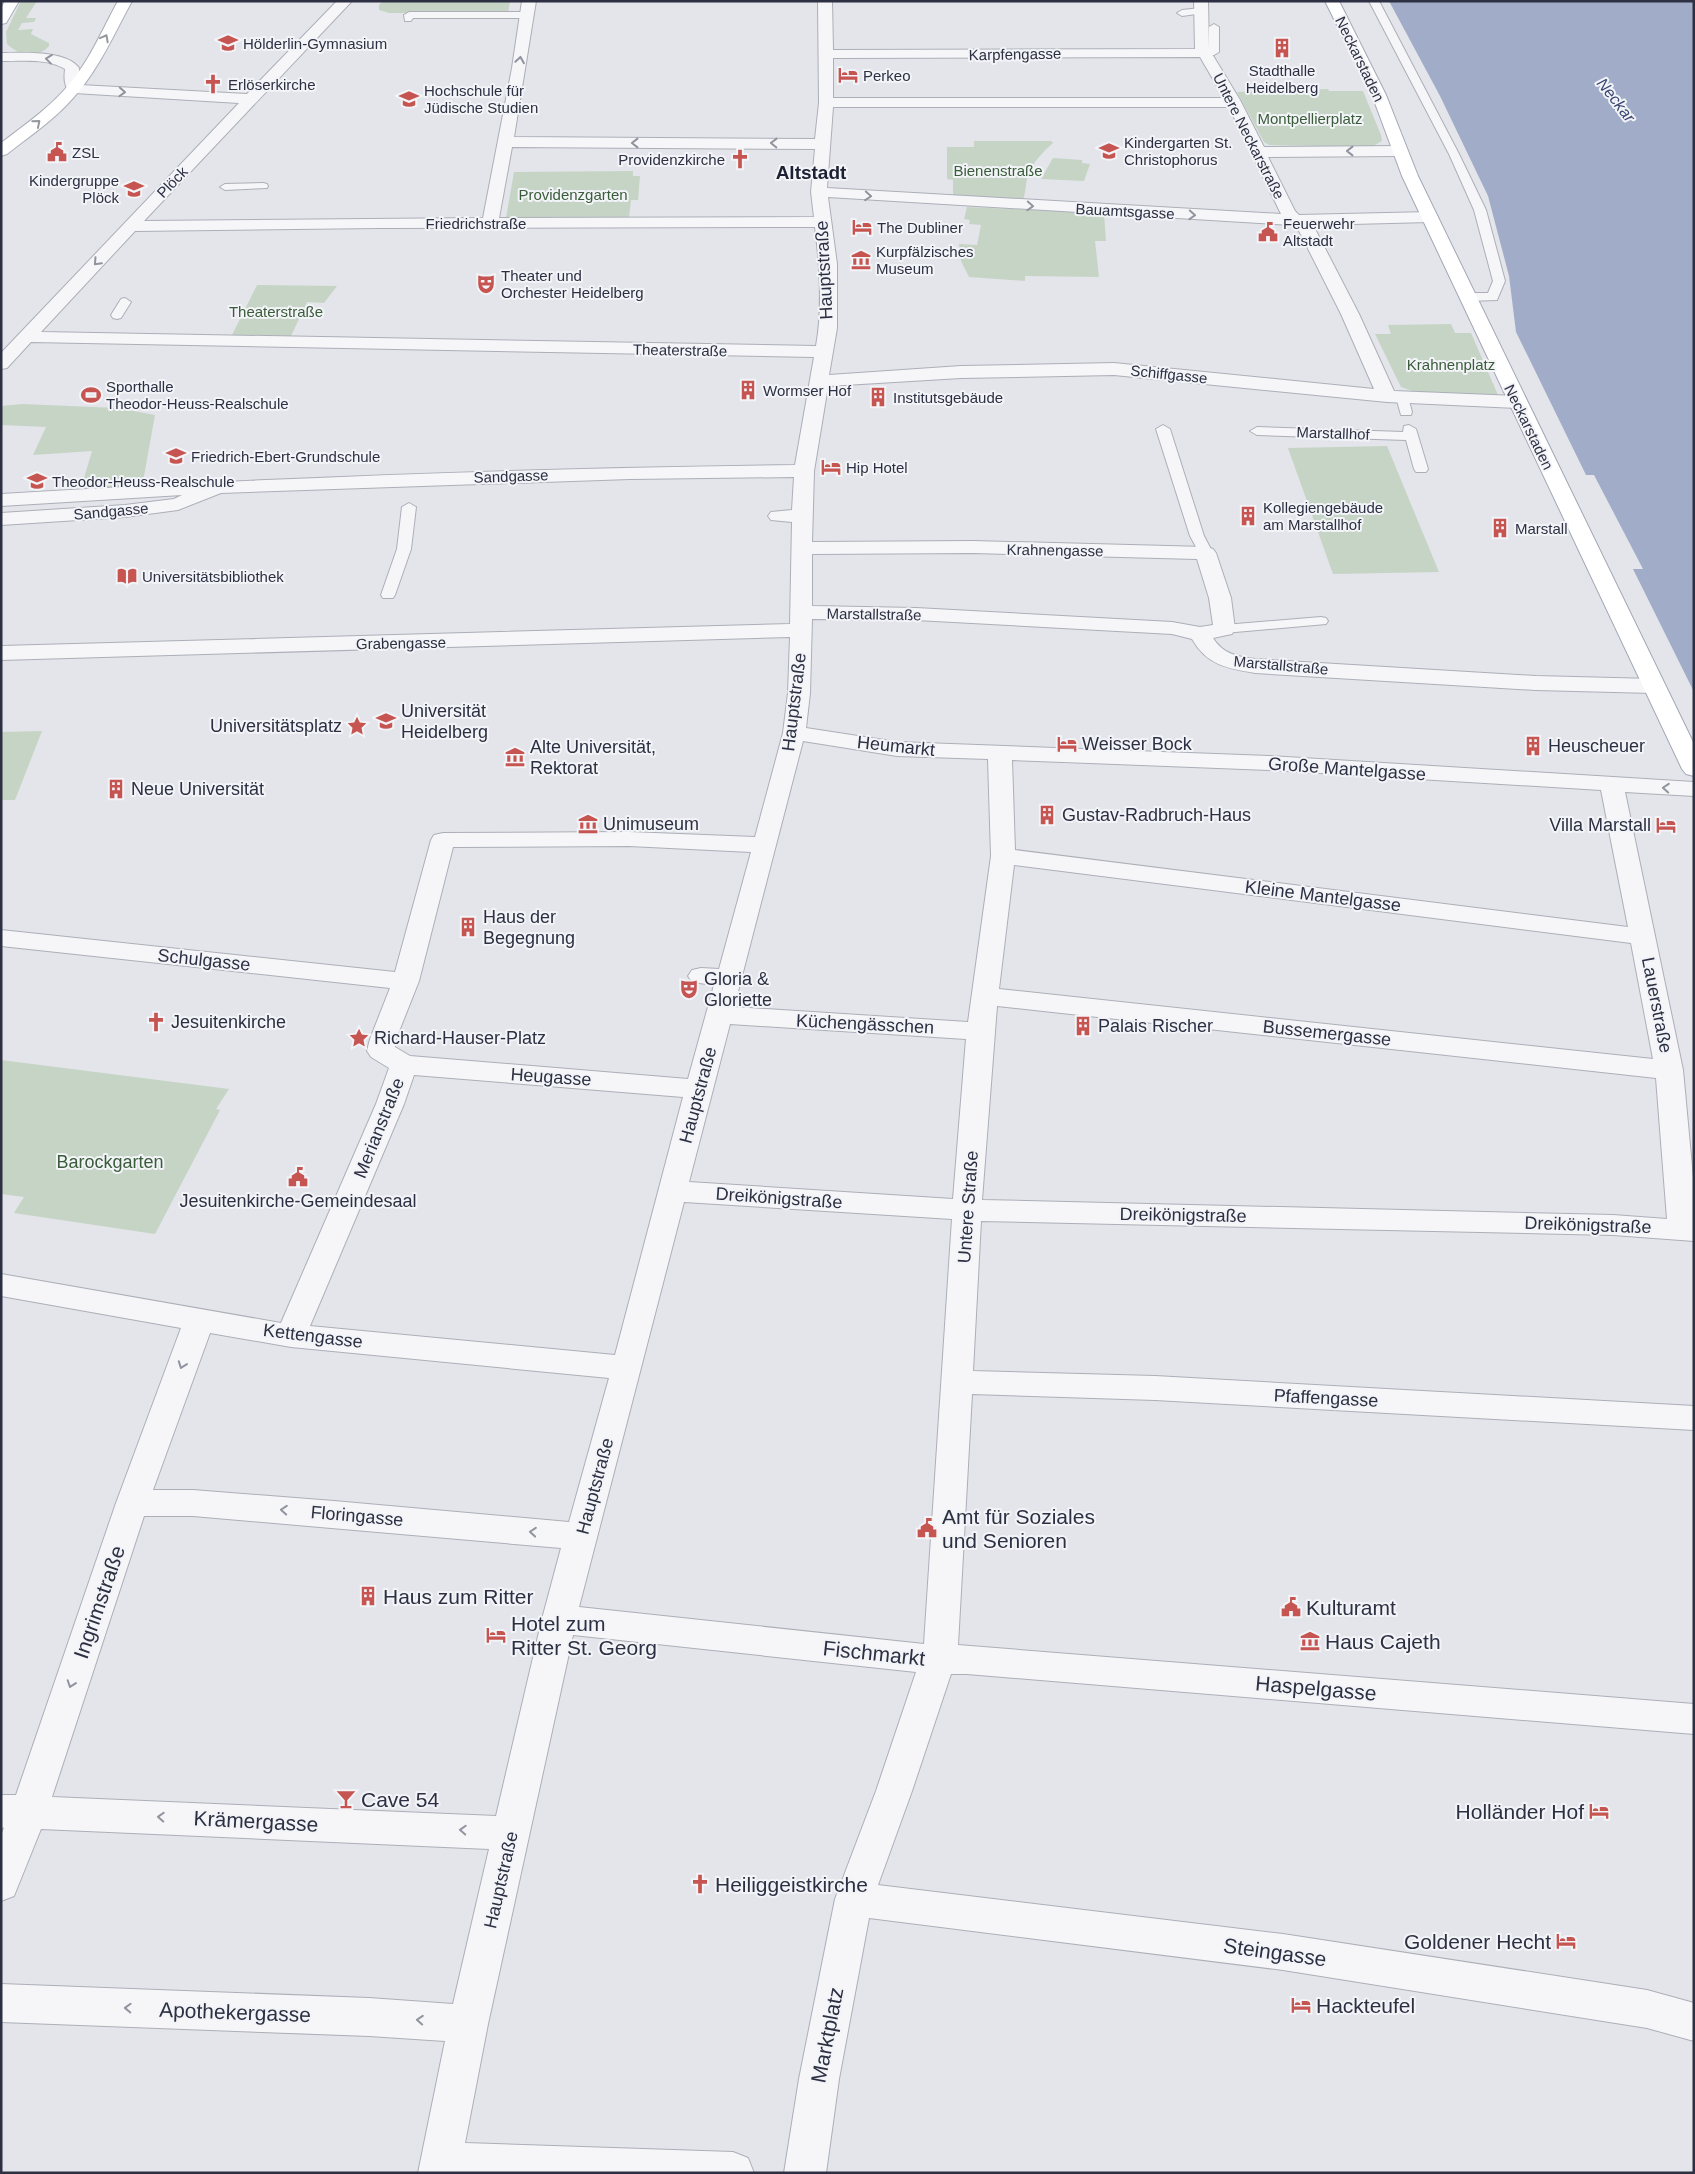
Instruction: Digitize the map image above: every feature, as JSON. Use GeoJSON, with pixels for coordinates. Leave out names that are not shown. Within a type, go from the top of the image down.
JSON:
{"type":"FeatureCollection","features":[{"type":"Feature","properties":{"kind":"main road"},"geometry":{"type":"LineString","coordinates":[[1,20],[12,1]]}},
{"type":"Feature","properties":{"kind":"main road"},"geometry":{"type":"LineString","coordinates":[[1,151],[57,107],[74,89],[93,60],[125,1]]}},
{"type":"Feature","properties":{"kind":"main road","name":"Neckarstaden"},"geometry":{"type":"LineString","coordinates":[[1331,1],[1379,95],[1399,151],[1517,402],[1694,769]]}},
{"type":"Feature","properties":{"kind":"street","name":"Plöck"},"geometry":{"type":"LineString","coordinates":[[1,364],[130,226],[173,187],[250,99],[345,1]]}},
{"type":"Feature","properties":{"kind":"street","name":"Hauptstraße"},"geometry":{"type":"LineString","coordinates":[[440,2168],[468,2024],[559,1619],[627,1368],[699,1089],[730,1016],[730,978],[794,733],[799,693],[804,471],[822,423],[820,381],[828,328],[828,264],[819,192],[828,134],[825,1]]}},
{"type":"Feature","properties":{"kind":"street","name":"Untere Neckarstraße"},"geometry":{"type":"LineString","coordinates":[[1201,6],[1202,46],[1204,53],[1234,102],[1288,213],[1295,220],[1304,224],[1398,402]]}},
{"type":"Feature","properties":{"kind":"street"},"geometry":{"type":"LineString","coordinates":[[490,223],[519,68],[528,8]]}},
{"type":"Feature","properties":{"kind":"street","name":"Karpfengasse"},"geometry":{"type":"LineString","coordinates":[[826,54],[1204,53]]}},
{"type":"Feature","properties":{"kind":"street"},"geometry":{"type":"LineString","coordinates":[[1,57],[64,62],[72,68],[71,78],[74,89],[250,99]]}},
{"type":"Feature","properties":{"kind":"street"},"geometry":{"type":"LineString","coordinates":[[826,103],[1234,102]]}},
{"type":"Feature","properties":{"kind":"street"},"geometry":{"type":"LineString","coordinates":[[504,142],[828,134]]}},
{"type":"Feature","properties":{"kind":"street"},"geometry":{"type":"LineString","coordinates":[[1258,152],[1399,151]]}},
{"type":"Feature","properties":{"kind":"street","name":"Bauamtsgasse"},"geometry":{"type":"LineString","coordinates":[[819,192],[1295,220],[1430,217]]}},
{"type":"Feature","properties":{"kind":"street","name":"Friedrichstraße"},"geometry":{"type":"LineString","coordinates":[[130,226],[822,222]]}},
{"type":"Feature","properties":{"kind":"street"},"geometry":{"type":"LineString","coordinates":[[828,264],[845,264]]}},
{"type":"Feature","properties":{"kind":"street","name":"Theaterstraße"},"geometry":{"type":"LineString","coordinates":[[26,337],[105,335],[546,347],[824,352]]}},
{"type":"Feature","properties":{"kind":"street","name":"Schiffgasse"},"geometry":{"type":"LineString","coordinates":[[820,381],[961,372],[1114,369],[1398,402],[1517,402]]}},
{"type":"Feature","properties":{"kind":"street","name":"Sandgasse"},"geometry":{"type":"LineString","coordinates":[[1,500],[218,487],[412,483],[649,473],[804,471]]}},
{"type":"Feature","properties":{"kind":"street","name":"Sandgasse"},"geometry":{"type":"LineString","coordinates":[[1,519],[125,511],[178,504],[218,487]]}},
{"type":"Feature","properties":{"kind":"street"},"geometry":{"type":"LineString","coordinates":[[778,516],[802,516]]}},
{"type":"Feature","properties":{"kind":"street","name":"Krahnengasse"},"geometry":{"type":"LineString","coordinates":[[802,548],[973,547],[1206,554]]}},
{"type":"Feature","properties":{"kind":"street"},"geometry":{"type":"LineString","coordinates":[[1200,634],[1224,629],[1220,598],[1206,554]]}},
{"type":"Feature","properties":{"kind":"street","name":"Marstallstraße"},"geometry":{"type":"LineString","coordinates":[[801,621],[834,613],[916,614],[1172,628],[1200,634],[1207,647],[1216,656],[1229,662],[1255,666],[1536,683],[1654,686]]}},
{"type":"Feature","properties":{"kind":"street","name":"Grabengasse"},"geometry":{"type":"LineString","coordinates":[[1,653],[78,644],[380,638],[801,621]]}},
{"type":"Feature","properties":{"kind":"street","name":"Heumarkt"},"geometry":{"type":"LineString","coordinates":[[794,733],[897,749],[1000,754]]}},
{"type":"Feature","properties":{"kind":"street","name":"Große Mantelgasse"},"geometry":{"type":"LineString","coordinates":[[1000,754],[1269,763],[1614,795],[1639,786],[1694,790]]}},
{"type":"Feature","properties":{"kind":"street","name":"Untere Straße"},"geometry":{"type":"LineString","coordinates":[[952,1659],[943,1632],[940,1531],[957,1382],[980,1031],[1003,856],[1000,754]]}},
{"type":"Feature","properties":{"kind":"street","name":"Lauerstraße"},"geometry":{"type":"LineString","coordinates":[[1614,795],[1633,847],[1644,937],[1669,1070],[1688,1230]]}},
{"type":"Feature","properties":{"kind":"street","name":"Merianstraße"},"geometry":{"type":"LineString","coordinates":[[305,1337],[404,1065],[381,1052],[383,1039],[406,981],[443,840],[629,839],[740,842],[765,846]]}},
{"type":"Feature","properties":{"kind":"street","name":"Kleine Mantelgasse"},"geometry":{"type":"LineString","coordinates":[[1003,856],[1644,937]]}},
{"type":"Feature","properties":{"kind":"street","name":"Schulgasse"},"geometry":{"type":"LineString","coordinates":[[1,938],[406,981]]}},
{"type":"Feature","properties":{"kind":"street"},"geometry":{"type":"LineString","coordinates":[[702,976],[730,978]]}},
{"type":"Feature","properties":{"kind":"street","name":"Bussemergasse"},"geometry":{"type":"LineString","coordinates":[[984,996],[1669,1070]]}},
{"type":"Feature","properties":{"kind":"street","name":"Küchengässchen"},"geometry":{"type":"LineString","coordinates":[[730,1016],[980,1031]]}},
{"type":"Feature","properties":{"kind":"street","name":"Heugasse"},"geometry":{"type":"LineString","coordinates":[[404,1065],[699,1089]]}},
{"type":"Feature","properties":{"kind":"street","name":"Dreikönigstraße"},"geometry":{"type":"LineString","coordinates":[[673,1191],[967,1210],[1652,1227],[1688,1230]]}},
{"type":"Feature","properties":{"kind":"street","name":"Kettengasse"},"geometry":{"type":"LineString","coordinates":[[1,1285],[305,1337],[627,1368]]}},
{"type":"Feature","properties":{"kind":"street","name":"Ingrimstraße"},"geometry":{"type":"LineString","coordinates":[[1,1884],[15,1811],[199,1320]]}},
{"type":"Feature","properties":{"kind":"street","name":"Pfaffengasse"},"geometry":{"type":"LineString","coordinates":[[957,1382],[1155,1388],[1694,1418]]}},
{"type":"Feature","properties":{"kind":"street","name":"Floringasse"},"geometry":{"type":"LineString","coordinates":[[132,1503],[193,1504],[325,1513],[582,1537]]}},
{"type":"Feature","properties":{"kind":"street","name":"Fischmarkt"},"geometry":{"type":"LineString","coordinates":[[559,1619],[952,1659],[894,1791],[854,1899]]}},
{"type":"Feature","properties":{"kind":"street","name":"Haspelgasse"},"geometry":{"type":"LineString","coordinates":[[952,1659],[1694,1719]]}},
{"type":"Feature","properties":{"kind":"street","name":"Krämergasse"},"geometry":{"type":"LineString","coordinates":[[15,1811],[511,1834]]}},
{"type":"Feature","properties":{"kind":"street","name":"Steingasse"},"geometry":{"type":"LineString","coordinates":[[854,1899],[1282,1952],[1647,2009],[1694,2022]]}},
{"type":"Feature","properties":{"kind":"street","name":"Marktplatz"},"geometry":{"type":"LineString","coordinates":[[805,2173],[819,2079],[854,1899]]}},
{"type":"Feature","properties":{"kind":"street","name":"Apothekergasse"},"geometry":{"type":"LineString","coordinates":[[1,2003],[369,2017],[468,2024]]}},
{"type":"Feature","properties":{"kind":"street"},"geometry":{"type":"LineString","coordinates":[[440,2168],[733,2173]]}},
{"type":"Feature","properties":{"kind":"lane"},"geometry":{"type":"LineString","coordinates":[[1374,1],[1465,177],[1484,220],[1499,281],[1493,297],[1468,297]]}},
{"type":"Feature","properties":{"kind":"lane"},"geometry":{"type":"LineString","coordinates":[[1182,13],[1201,6]]}},
{"type":"Feature","properties":{"kind":"lane"},"geometry":{"type":"LineString","coordinates":[[408,19],[408,15],[528,8]]}},
{"type":"Feature","properties":{"kind":"lane"},"geometry":{"type":"LineString","coordinates":[[1204,53],[1214,52],[1214,27]]}},
{"type":"Feature","properties":{"kind":"lane"},"geometry":{"type":"LineString","coordinates":[[225,187],[264,186]]}},
{"type":"Feature","properties":{"kind":"lane"},"geometry":{"type":"LineString","coordinates":[[117,315],[125,302]]}},
{"type":"Feature","properties":{"kind":"lane"},"geometry":{"type":"LineString","coordinates":[[1164,429],[1196,536],[1206,554]]}},
{"type":"Feature","properties":{"kind":"lane","name":"Marstallhof"},"geometry":{"type":"LineString","coordinates":[[1256,430],[1410,433],[1420,469]]}},
{"type":"Feature","properties":{"kind":"lane"},"geometry":{"type":"LineString","coordinates":[[388,595],[404,549],[409,507]]}},
{"type":"Feature","properties":{"kind":"lane"},"geometry":{"type":"LineString","coordinates":[[1224,629],[1320,621]]}},
{"type":"Feature","properties":{"kind":"green space"},"geometry":{"type":"Polygon","coordinates":[[[21,1],[37,1],[26,18],[36,18],[34,22],[22,23],[18,30],[33,29],[31,34],[49,43],[49,46],[39,53],[22,53],[7,44],[6,32],[21,1]]]}},
{"type":"Feature","properties":{"kind":"green space"},"geometry":{"type":"Polygon","coordinates":[[[383,1],[510,1],[508,13],[389,13],[379,10],[379,5],[383,1]]]}},
{"type":"Feature","properties":{"kind":"green space","name":"Montpellierplatz"},"geometry":{"type":"Polygon","coordinates":[[[1328,89],[1329,91],[1363,91],[1382,141],[1373,146],[1364,147],[1269,145],[1264,142],[1237,92],[1328,89]]]}},
{"type":"Feature","properties":{"kind":"green space","name":"Bienenstraße"},"geometry":{"type":"Polygon","coordinates":[[[974,141],[1051,141],[1053,143],[1031,168],[1027,178],[1023,201],[953,196],[953,180],[947,179],[947,147],[974,147],[974,141]]]}},
{"type":"Feature","properties":{"kind":"green space"},"geometry":{"type":"Polygon","coordinates":[[[1053,158],[1082,160],[1082,163],[1090,164],[1084,181],[1041,179],[1053,158]]]}},
{"type":"Feature","properties":{"kind":"green space","name":"Providenzgarten"},"geometry":{"type":"Polygon","coordinates":[[[633,171],[633,176],[640,176],[638,200],[631,200],[629,217],[506,218],[514,172],[633,171]]]}},
{"type":"Feature","properties":{"kind":"green space"},"geometry":{"type":"Polygon","coordinates":[[[967,207],[1104,213],[1106,241],[1095,241],[1099,277],[1025,276],[1025,281],[969,277],[961,261],[959,244],[977,245],[981,225],[969,224],[970,220],[964,219],[967,207]]]}},
{"type":"Feature","properties":{"kind":"green space","name":"Theaterstraße"},"geometry":{"type":"Polygon","coordinates":[[[257,285],[337,286],[324,303],[307,302],[291,336],[232,335],[257,285]]]}},
{"type":"Feature","properties":{"kind":"green space","name":"Krahnenplatz"},"geometry":{"type":"Polygon","coordinates":[[[1451,324],[1455,333],[1471,333],[1498,395],[1415,392],[1401,387],[1375,334],[1391,334],[1388,325],[1451,324]]]}},
{"type":"Feature","properties":{"kind":"green space"},"geometry":{"type":"Polygon","coordinates":[[[22,404],[117,408],[155,415],[142,487],[81,488],[92,451],[33,455],[46,427],[1,425],[1,406],[22,404]]]}},
{"type":"Feature","properties":{"kind":"green space"},"geometry":{"type":"Polygon","coordinates":[[[1387,446],[1439,572],[1333,574],[1288,448],[1387,446]]]}},
{"type":"Feature","properties":{"kind":"green space"},"geometry":{"type":"Polygon","coordinates":[[[42,731],[15,800],[1,800],[1,732],[42,731]]]}},
{"type":"Feature","properties":{"kind":"green space","name":"Barockgarten"},"geometry":{"type":"Polygon","coordinates":[[[1,1060],[229,1089],[216,1109],[220,1110],[155,1234],[14,1213],[24,1197],[1,1194],[1,1060]]]}},
{"type":"Feature","properties":{"kind":"water","name":"Neckar"},"geometry":{"type":"Polygon","coordinates":[[[1389,1],[1694,1],[1694,692],[1633,569],[1643,569],[1594,475],[1586,475],[1516,332],[1509,276],[1488,196],[1440,96],[1389,1]]]}},
{"type":"Feature","properties":{"kind":"place","name":"Hölderlin-Gymnasium"},"geometry":{"type":"Point","coordinates":[228,43]}},
{"type":"Feature","properties":{"kind":"place","name":"Stadthalle Heidelberg"},"geometry":{"type":"Point","coordinates":[1282,48]}},
{"type":"Feature","properties":{"kind":"place","name":"Perkeo"},"geometry":{"type":"Point","coordinates":[848,75]}},
{"type":"Feature","properties":{"kind":"place","name":"Erlöserkirche"},"geometry":{"type":"Point","coordinates":[213,84]}},
{"type":"Feature","properties":{"kind":"place","name":"Hochschule für Jüdische Studien"},"geometry":{"type":"Point","coordinates":[409,99]}},
{"type":"Feature","properties":{"kind":"place","name":"Kindergarten St. Christophorus"},"geometry":{"type":"Point","coordinates":[1109,151]}},
{"type":"Feature","properties":{"kind":"place","name":"ZSL"},"geometry":{"type":"Point","coordinates":[57,152]}},
{"type":"Feature","properties":{"kind":"place","name":"Providenzkirche"},"geometry":{"type":"Point","coordinates":[740,159]}},
{"type":"Feature","properties":{"kind":"place","name":"Kindergruppe Plöck"},"geometry":{"type":"Point","coordinates":[134,189]}},
{"type":"Feature","properties":{"kind":"place","name":"The Dubliner"},"geometry":{"type":"Point","coordinates":[862,227]}},
{"type":"Feature","properties":{"kind":"place","name":"Feuerwehr Altstadt"},"geometry":{"type":"Point","coordinates":[1268,232]}},
{"type":"Feature","properties":{"kind":"place","name":"Kurpfälzisches Museum"},"geometry":{"type":"Point","coordinates":[861,260]}},
{"type":"Feature","properties":{"kind":"place","name":"Theater und Orchester Heidelberg"},"geometry":{"type":"Point","coordinates":[486,284]}},
{"type":"Feature","properties":{"kind":"place","name":"Wormser Hof"},"geometry":{"type":"Point","coordinates":[748,390]}},
{"type":"Feature","properties":{"kind":"place","name":"Sporthalle Theodor-Heuss-Realschule"},"geometry":{"type":"Point","coordinates":[91,395]}},
{"type":"Feature","properties":{"kind":"place","name":"Institutsgebäude"},"geometry":{"type":"Point","coordinates":[878,397]}},
{"type":"Feature","properties":{"kind":"place","name":"Friedrich-Ebert-Grundschule"},"geometry":{"type":"Point","coordinates":[176,456]}},
{"type":"Feature","properties":{"kind":"place","name":"Hip Hotel"},"geometry":{"type":"Point","coordinates":[831,467]}},
{"type":"Feature","properties":{"kind":"place","name":"Theodor-Heuss-Realschule"},"geometry":{"type":"Point","coordinates":[37,481]}},
{"type":"Feature","properties":{"kind":"place","name":"Kollegiengebäude am Marstallhof"},"geometry":{"type":"Point","coordinates":[1248,516]}},
{"type":"Feature","properties":{"kind":"place","name":"Marstall"},"geometry":{"type":"Point","coordinates":[1500,528]}},
{"type":"Feature","properties":{"kind":"place","name":"Universitätsbibliothek"},"geometry":{"type":"Point","coordinates":[127,576]}},
{"type":"Feature","properties":{"kind":"place","name":"Universität Heidelberg"},"geometry":{"type":"Point","coordinates":[386,721]}},
{"type":"Feature","properties":{"kind":"place","name":"Universitätsplatz"},"geometry":{"type":"Point","coordinates":[357,726]}},
{"type":"Feature","properties":{"kind":"place","name":"Weisser Bock"},"geometry":{"type":"Point","coordinates":[1067,744]}},
{"type":"Feature","properties":{"kind":"place","name":"Heuscheuer"},"geometry":{"type":"Point","coordinates":[1533,746]}},
{"type":"Feature","properties":{"kind":"place","name":"Alte Universität, Rektorat"},"geometry":{"type":"Point","coordinates":[515,757]}},
{"type":"Feature","properties":{"kind":"place","name":"Neue Universität"},"geometry":{"type":"Point","coordinates":[116,789]}},
{"type":"Feature","properties":{"kind":"place","name":"Gustav-Radbruch-Haus"},"geometry":{"type":"Point","coordinates":[1047,815]}},
{"type":"Feature","properties":{"kind":"place","name":"Unimuseum"},"geometry":{"type":"Point","coordinates":[588,824]}},
{"type":"Feature","properties":{"kind":"place","name":"Villa Marstall"},"geometry":{"type":"Point","coordinates":[1666,825]}},
{"type":"Feature","properties":{"kind":"place","name":"Haus der Begegnung"},"geometry":{"type":"Point","coordinates":[468,927]}},
{"type":"Feature","properties":{"kind":"place","name":"Gloria & Gloriette"},"geometry":{"type":"Point","coordinates":[689,989]}},
{"type":"Feature","properties":{"kind":"place","name":"Jesuitenkirche"},"geometry":{"type":"Point","coordinates":[156,1022]}},
{"type":"Feature","properties":{"kind":"place","name":"Palais Rischer"},"geometry":{"type":"Point","coordinates":[1083,1026]}},
{"type":"Feature","properties":{"kind":"place","name":"Richard-Hauser-Platz"},"geometry":{"type":"Point","coordinates":[359,1038]}},
{"type":"Feature","properties":{"kind":"place","name":"Jesuitenkirche-Gemeindesaal"},"geometry":{"type":"Point","coordinates":[298,1177]}},
{"type":"Feature","properties":{"kind":"place","name":"Amt für Soziales und Senioren"},"geometry":{"type":"Point","coordinates":[927,1528]}},
{"type":"Feature","properties":{"kind":"place","name":"Haus zum Ritter"},"geometry":{"type":"Point","coordinates":[368,1596]}},
{"type":"Feature","properties":{"kind":"place","name":"Kulturamt"},"geometry":{"type":"Point","coordinates":[1291,1607]}},
{"type":"Feature","properties":{"kind":"place","name":"Hotel zum Ritter St. Georg"},"geometry":{"type":"Point","coordinates":[496,1635]}},
{"type":"Feature","properties":{"kind":"place","name":"Haus Cajeth"},"geometry":{"type":"Point","coordinates":[1310,1641]}},
{"type":"Feature","properties":{"kind":"place","name":"Cave 54"},"geometry":{"type":"Point","coordinates":[346,1799]}},
{"type":"Feature","properties":{"kind":"place","name":"Holländer Hof"},"geometry":{"type":"Point","coordinates":[1599,1811]}},
{"type":"Feature","properties":{"kind":"place","name":"Heiliggeistkirche"},"geometry":{"type":"Point","coordinates":[700,1884]}},
{"type":"Feature","properties":{"kind":"place","name":"Goldener Hecht"},"geometry":{"type":"Point","coordinates":[1566,1941]}},
{"type":"Feature","properties":{"kind":"place","name":"Hackteufel"},"geometry":{"type":"Point","coordinates":[1301,2005]}},
{"type":"Feature","properties":{"kind":"district","name":"Altstadt"},"geometry":{"type":"Point","coordinates":[811,172]}}]}
